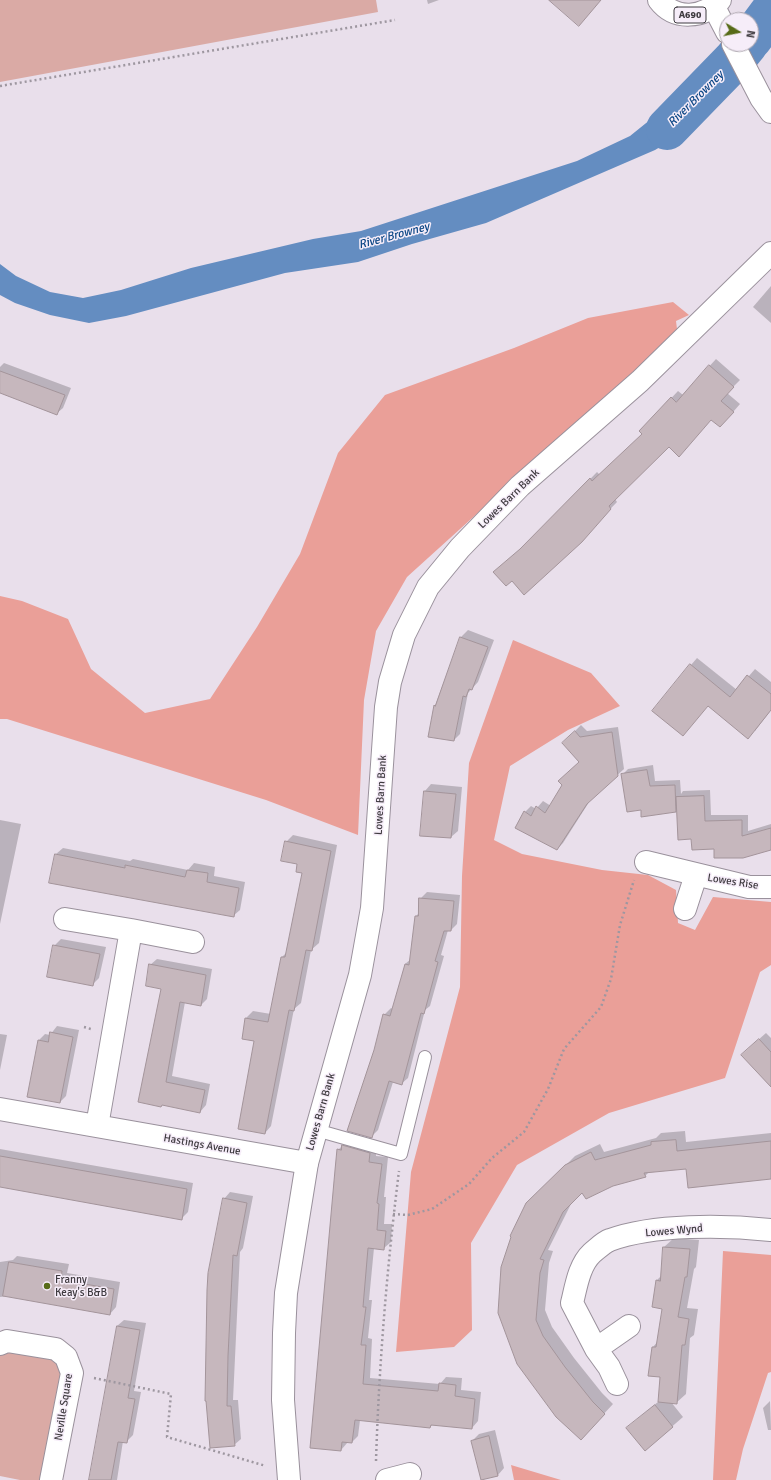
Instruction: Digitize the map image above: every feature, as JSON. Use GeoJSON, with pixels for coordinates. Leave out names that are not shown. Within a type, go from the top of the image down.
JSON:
{"type":"FeatureCollection","features":[{"type":"Feature","properties":{"kind":"street","name":"A690"},"geometry":{"type":"LineString","coordinates":[[659,0],[670,10],[681,14],[692,15],[704,13],[717,3]]}},
{"type":"Feature","properties":{"kind":"street"},"geometry":{"type":"LineString","coordinates":[[737,52],[766,105]]}},
{"type":"Feature","properties":{"kind":"street","name":"Lowes Barn Bank"},"geometry":{"type":"LineString","coordinates":[[288,1476],[283,1400],[286,1293],[307,1163],[360,975],[372,908],[386,707],[390,682],[404,636],[428,587],[460,548],[520,486],[640,381],[771,253]]}},
{"type":"Feature","properties":{"kind":"street","name":"Lowes Rise"},"geometry":{"type":"LineString","coordinates":[[646,862],[749,887],[771,887]]}},
{"type":"Feature","properties":{"kind":"street","name":"Lowes Rise"},"geometry":{"type":"LineString","coordinates":[[685,909],[696,875]]}},
{"type":"Feature","properties":{"kind":"street"},"geometry":{"type":"LineString","coordinates":[[65,919],[193,942]]}},
{"type":"Feature","properties":{"kind":"street"},"geometry":{"type":"LineString","coordinates":[[97,1126],[131,930]]}},
{"type":"Feature","properties":{"kind":"street","name":"Hastings Avenue"},"geometry":{"type":"LineString","coordinates":[[0,1109],[307,1163]]}},
{"type":"Feature","properties":{"kind":"street","name":"Lowes Wynd"},"geometry":{"type":"LineString","coordinates":[[617,1384],[609,1367],[596,1349],[572,1303],[578,1277],[591,1254],[608,1240],[653,1231],[732,1226],[771,1230]]}},
{"type":"Feature","properties":{"kind":"street"},"geometry":{"type":"LineString","coordinates":[[596,1349],[629,1326]]}},
{"type":"Feature","properties":{"kind":"street","name":"Neville Square"},"geometry":{"type":"LineString","coordinates":[[0,1344],[7,1341],[56,1349],[66,1358],[72,1373],[51,1480]]}},
{"type":"Feature","properties":{"kind":"street"},"geometry":{"type":"LineString","coordinates":[[382,1473],[410,1474]]}},
{"type":"Feature","properties":{"kind":"lane"},"geometry":{"type":"LineString","coordinates":[[316,1130],[401,1154],[425,1057]]}},
{"type":"Feature","properties":{"kind":"path"},"geometry":{"type":"LineString","coordinates":[[0,86],[395,20]]}},
{"type":"Feature","properties":{"kind":"path"},"geometry":{"type":"LineString","coordinates":[[393,1214],[408,1215],[432,1209],[469,1184],[492,1158],[524,1132],[548,1089],[564,1049],[601,1007],[611,979],[622,918],[634,879],[646,862]]}},
{"type":"Feature","properties":{"kind":"path"},"geometry":{"type":"LineString","coordinates":[[382,1473],[377,1422],[393,1214],[401,1154]]}},
{"type":"Feature","properties":{"kind":"path"},"geometry":{"type":"LineString","coordinates":[[72,1373],[171,1394],[167,1437],[288,1476]]}},
{"type":"Feature","properties":{"kind":"shaded area"},"geometry":{"type":"Polygon","coordinates":[[[0,0],[376,0],[378,12],[0,82],[0,0]]]}},
{"type":"Feature","properties":{"kind":"shaded area"},"geometry":{"type":"Polygon","coordinates":[[[673,302],[689,315],[676,321],[677,329],[628,377],[407,577],[376,631],[364,700],[358,835],[266,800],[7,719],[0,719],[0,596],[22,601],[68,619],[91,669],[145,713],[210,699],[257,627],[300,554],[338,453],[385,395],[514,348],[588,318],[673,302]]]}},
{"type":"Feature","properties":{"kind":"shaded area"},"geometry":{"type":"Polygon","coordinates":[[[513,640],[591,673],[620,706],[568,730],[510,766],[494,840],[522,854],[602,870],[648,875],[676,890],[678,923],[695,930],[713,897],[771,902],[771,965],[760,972],[725,1078],[609,1113],[517,1165],[471,1243],[472,1330],[454,1347],[396,1352],[411,1172],[460,987],[462,876],[469,763],[513,640]]]}},
{"type":"Feature","properties":{"kind":"shaded area"},"geometry":{"type":"Polygon","coordinates":[[[723,1251],[771,1255],[771,1372],[768,1373],[743,1449],[736,1480],[713,1480],[723,1251]]]}},
{"type":"Feature","properties":{"kind":"shaded area"},"geometry":{"type":"Polygon","coordinates":[[[9,1348],[49,1356],[62,1370],[43,1480],[20,1480],[0,1476],[0,1352],[9,1348]]]}},
{"type":"Feature","properties":{"kind":"shaded area"},"geometry":{"type":"Polygon","coordinates":[[[511,1465],[561,1480],[514,1480],[511,1465]]]}},
{"type":"Feature","properties":{"kind":"water"},"geometry":{"type":"Polygon","coordinates":[[[698,74],[719,100],[697,125],[655,150],[486,223],[412,244],[358,262],[285,273],[126,316],[89,323],[50,315],[15,303],[0,295],[0,264],[16,276],[50,292],[83,298],[121,290],[191,268],[313,239],[361,231],[577,161],[630,136],[666,107],[698,74]]]}},
{"type":"Feature","properties":{"kind":"building"},"geometry":{"type":"Polygon","coordinates":[[[549,0],[601,0],[579,26],[549,0]]]}},
{"type":"Feature","properties":{"kind":"building"},"geometry":{"type":"Polygon","coordinates":[[[709,365],[734,387],[721,401],[734,412],[720,427],[711,420],[679,457],[669,447],[609,506],[611,509],[582,542],[524,595],[512,581],[506,586],[493,572],[520,549],[590,478],[592,481],[642,434],[639,431],[671,397],[676,402],[709,365]]]}},
{"type":"Feature","properties":{"kind":"building"},"geometry":{"type":"Polygon","coordinates":[[[0,371],[65,395],[57,415],[0,393],[0,371]]]}},
{"type":"Feature","properties":{"kind":"building"},"geometry":{"type":"Polygon","coordinates":[[[460,637],[488,647],[472,690],[469,689],[466,697],[463,696],[454,741],[428,737],[434,705],[435,706],[460,637]]]}},
{"type":"Feature","properties":{"kind":"building"},"geometry":{"type":"Polygon","coordinates":[[[690,664],[730,697],[747,675],[771,694],[771,710],[748,739],[708,706],[683,736],[652,711],[690,664]]]}},
{"type":"Feature","properties":{"kind":"building"},"geometry":{"type":"Polygon","coordinates":[[[575,731],[580,737],[612,732],[618,776],[587,804],[557,850],[515,828],[524,811],[531,816],[536,806],[545,813],[562,785],[558,781],[579,762],[562,743],[575,731]]]}},
{"type":"Feature","properties":{"kind":"building"},"geometry":{"type":"Polygon","coordinates":[[[647,770],[650,786],[675,785],[676,812],[641,817],[641,810],[627,812],[621,774],[647,770]]]}},
{"type":"Feature","properties":{"kind":"building"},"geometry":{"type":"Polygon","coordinates":[[[424,791],[456,794],[451,838],[420,836],[424,791]]]}},
{"type":"Feature","properties":{"kind":"building"},"geometry":{"type":"Polygon","coordinates":[[[704,796],[705,821],[742,820],[742,836],[771,828],[771,850],[743,858],[714,858],[714,849],[692,850],[691,839],[678,840],[676,797],[704,796]]]}},
{"type":"Feature","properties":{"kind":"building"},"geometry":{"type":"Polygon","coordinates":[[[285,841],[331,851],[312,951],[306,950],[294,1011],[289,1010],[265,1134],[238,1129],[254,1041],[242,1039],[245,1018],[268,1022],[281,957],[285,957],[302,873],[296,872],[297,864],[281,861],[285,841]]]}},
{"type":"Feature","properties":{"kind":"building"},"geometry":{"type":"Polygon","coordinates":[[[55,854],[125,868],[125,865],[185,877],[187,870],[208,873],[207,882],[239,888],[234,917],[49,883],[55,854]]]}},
{"type":"Feature","properties":{"kind":"building"},"geometry":{"type":"Polygon","coordinates":[[[419,898],[454,901],[451,931],[444,931],[435,961],[438,962],[424,1014],[421,1013],[402,1085],[389,1081],[372,1138],[347,1131],[374,1050],[383,1014],[390,1016],[405,964],[409,965],[415,916],[418,916],[419,898]]]}},
{"type":"Feature","properties":{"kind":"building"},"geometry":{"type":"Polygon","coordinates":[[[53,945],[100,954],[93,986],[47,977],[53,945]]]}},
{"type":"Feature","properties":{"kind":"building"},"geometry":{"type":"Polygon","coordinates":[[[149,964],[206,975],[201,1006],[180,1002],[166,1082],[205,1090],[200,1113],[162,1105],[161,1107],[138,1102],[161,989],[146,986],[149,964]]]}},
{"type":"Feature","properties":{"kind":"building"},"geometry":{"type":"Polygon","coordinates":[[[50,1032],[73,1037],[60,1103],[27,1097],[38,1040],[48,1042],[50,1032]]]}},
{"type":"Feature","properties":{"kind":"building"},"geometry":{"type":"Polygon","coordinates":[[[759,1039],[771,1052],[771,1087],[741,1055],[759,1039]]]}},
{"type":"Feature","properties":{"kind":"building"},"geometry":{"type":"Polygon","coordinates":[[[676,1140],[677,1151],[771,1141],[771,1179],[688,1188],[686,1169],[644,1173],[646,1177],[613,1186],[586,1199],[582,1193],[563,1212],[540,1259],[544,1260],[540,1273],[536,1320],[543,1336],[565,1367],[593,1402],[605,1414],[581,1440],[556,1417],[517,1364],[498,1313],[501,1267],[511,1237],[510,1236],[526,1203],[565,1165],[591,1152],[595,1160],[651,1145],[651,1142],[676,1140]]]}},
{"type":"Feature","properties":{"kind":"building"},"geometry":{"type":"Polygon","coordinates":[[[342,1145],[370,1153],[369,1162],[382,1164],[377,1203],[379,1204],[377,1230],[386,1231],[384,1250],[368,1248],[363,1307],[366,1307],[361,1345],[366,1345],[363,1384],[438,1391],[439,1383],[456,1385],[455,1396],[475,1399],[472,1429],[431,1425],[430,1428],[355,1420],[352,1443],[342,1442],[341,1451],[310,1448],[337,1149],[341,1150],[342,1145]]]}},
{"type":"Feature","properties":{"kind":"building"},"geometry":{"type":"Polygon","coordinates":[[[0,1156],[187,1189],[182,1220],[0,1187],[0,1156]]]}},
{"type":"Feature","properties":{"kind":"building"},"geometry":{"type":"Polygon","coordinates":[[[223,1198],[247,1203],[237,1256],[233,1255],[228,1356],[227,1406],[231,1406],[235,1446],[210,1448],[205,1401],[207,1290],[208,1273],[223,1198]]]}},
{"type":"Feature","properties":{"kind":"building"},"geometry":{"type":"Polygon","coordinates":[[[663,1247],[690,1249],[687,1277],[685,1277],[678,1317],[689,1319],[685,1345],[682,1345],[677,1404],[658,1402],[660,1377],[648,1376],[652,1347],[656,1347],[662,1309],[652,1307],[656,1280],[660,1281],[663,1247]]]}},
{"type":"Feature","properties":{"kind":"building"},"geometry":{"type":"Polygon","coordinates":[[[9,1262],[62,1271],[61,1280],[114,1289],[110,1315],[3,1296],[9,1262]]]}},
{"type":"Feature","properties":{"kind":"building"},"geometry":{"type":"Polygon","coordinates":[[[117,1326],[140,1330],[128,1398],[135,1399],[127,1443],[118,1442],[111,1480],[89,1480],[117,1326]]]}},
{"type":"Feature","properties":{"kind":"building"},"geometry":{"type":"Polygon","coordinates":[[[655,1405],[673,1427],[645,1451],[626,1428],[655,1405]]]}},
{"type":"Feature","properties":{"kind":"building"},"geometry":{"type":"Polygon","coordinates":[[[489,1436],[498,1476],[481,1480],[471,1441],[489,1436]]]}},
{"type":"Feature","properties":{"kind":"waterway","name":"River Browney"},"geometry":{"type":"LineString","coordinates":[[759,28],[771,12]]}},
{"type":"Feature","properties":{"kind":"waterway","name":"River Browney"},"geometry":{"type":"LineString","coordinates":[[667,129],[740,52]]}},
{"type":"Feature","properties":{"kind":"place","name":"Franny Keay's B&B"},"geometry":{"type":"Point","coordinates":[47,1286]}}]}
